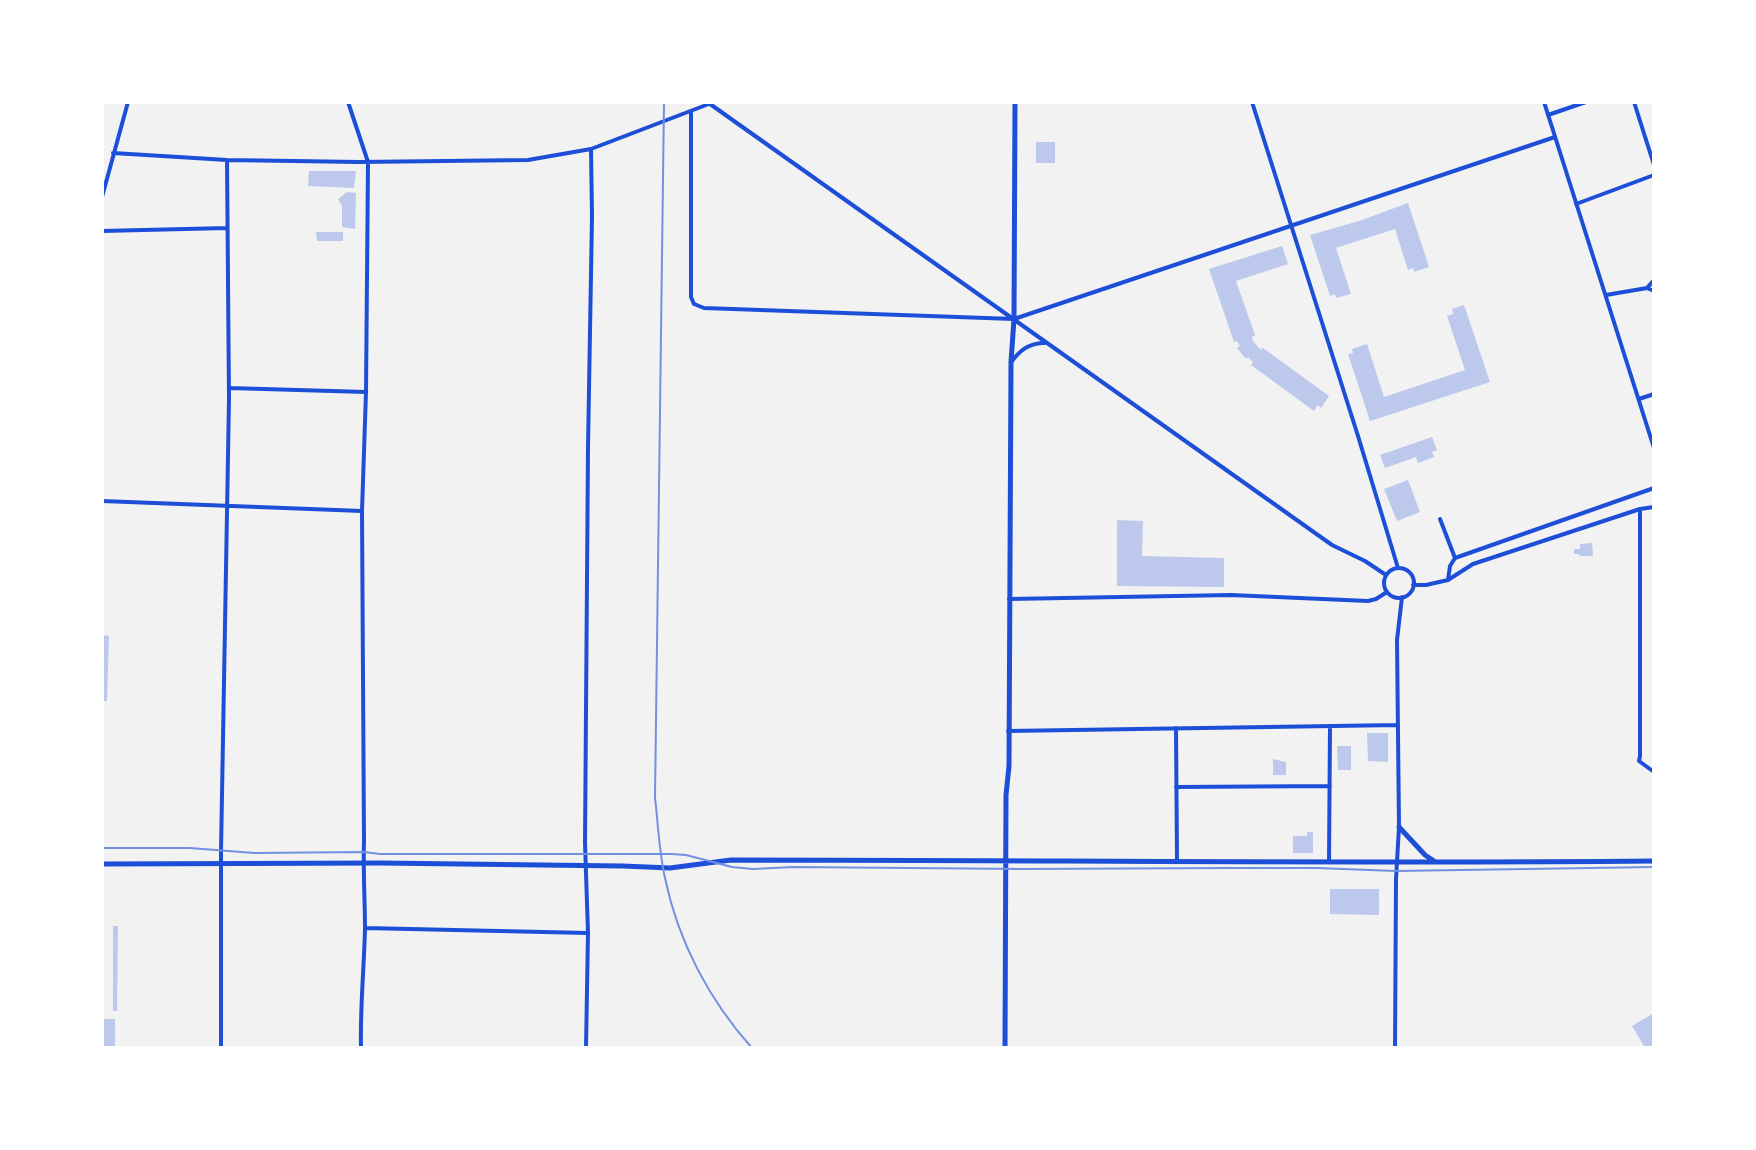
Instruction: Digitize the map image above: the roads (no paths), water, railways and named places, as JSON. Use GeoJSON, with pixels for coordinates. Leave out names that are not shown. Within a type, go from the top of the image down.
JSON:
{"type":"FeatureCollection","features":[{"type":"Feature","properties":{"kind":"street"},"geometry":{"type":"LineString","coordinates":[[102,197],[128,102]]}},
{"type":"Feature","properties":{"kind":"street"},"geometry":{"type":"LineString","coordinates":[[348,102],[368,162],[362,511],[365,928],[361,1048]]}},
{"type":"Feature","properties":{"kind":"street"},"geometry":{"type":"LineString","coordinates":[[1005,1048],[1015,102]]}},
{"type":"Feature","properties":{"kind":"street"},"geometry":{"type":"LineString","coordinates":[[1252,102],[1398,568]]}},
{"type":"Feature","properties":{"kind":"street"},"geometry":{"type":"LineString","coordinates":[[1544,102],[1654,448]]}},
{"type":"Feature","properties":{"kind":"street"},"geometry":{"type":"LineString","coordinates":[[1548,115],[1586,102]]}},
{"type":"Feature","properties":{"kind":"street"},"geometry":{"type":"LineString","coordinates":[[1634,102],[1654,165]]}},
{"type":"Feature","properties":{"kind":"street"},"geometry":{"type":"LineString","coordinates":[[113,153],[227,160],[528,160],[591,149],[712,103],[1332,545],[1386,575]]}},
{"type":"Feature","properties":{"kind":"street"},"geometry":{"type":"LineString","coordinates":[[691,111],[691,297],[694,304],[704,308],[1014,319],[1555,137]]}},
{"type":"Feature","properties":{"kind":"street"},"geometry":{"type":"LineString","coordinates":[[586,1048],[591,149]]}},
{"type":"Feature","properties":{"kind":"street"},"geometry":{"type":"LineString","coordinates":[[221,1048],[229,388],[227,160]]}},
{"type":"Feature","properties":{"kind":"street"},"geometry":{"type":"LineString","coordinates":[[1576,204],[1654,175]]}},
{"type":"Feature","properties":{"kind":"street"},"geometry":{"type":"LineString","coordinates":[[102,231],[227,228]]}},
{"type":"Feature","properties":{"kind":"street"},"geometry":{"type":"LineString","coordinates":[[1647,288],[1654,280]]}},
{"type":"Feature","properties":{"kind":"street"},"geometry":{"type":"LineString","coordinates":[[1606,296],[1647,288],[1654,291]]}},
{"type":"Feature","properties":{"kind":"street"},"geometry":{"type":"LineString","coordinates":[[1011,362],[1023,348],[1047,343]]}},
{"type":"Feature","properties":{"kind":"street"},"geometry":{"type":"LineString","coordinates":[[229,388],[366,392]]}},
{"type":"Feature","properties":{"kind":"street"},"geometry":{"type":"LineString","coordinates":[[1639,399],[1654,394]]}},
{"type":"Feature","properties":{"kind":"street"},"geometry":{"type":"LineString","coordinates":[[1448,580],[1455,558],[1654,488]]}},
{"type":"Feature","properties":{"kind":"street"},"geometry":{"type":"LineString","coordinates":[[102,501],[362,511]]}},
{"type":"Feature","properties":{"kind":"street"},"geometry":{"type":"LineString","coordinates":[[1413,585],[1448,580],[1473,564],[1654,507]]}},
{"type":"Feature","properties":{"kind":"street"},"geometry":{"type":"LineString","coordinates":[[1640,509],[1639,761],[1654,772]]}},
{"type":"Feature","properties":{"kind":"street"},"geometry":{"type":"LineString","coordinates":[[1440,519],[1455,558]]}},
{"type":"Feature","properties":{"kind":"street"},"geometry":{"type":"LineString","coordinates":[[1398,568],[1409,572],[1413,585],[1409,593],[1393,597],[1384,584],[1386,575],[1398,568]]}},
{"type":"Feature","properties":{"kind":"street"},"geometry":{"type":"LineString","coordinates":[[1009,599],[1231,595],[1359,601],[1376,599],[1387,592]]}},
{"type":"Feature","properties":{"kind":"street"},"geometry":{"type":"LineString","coordinates":[[1395,1048],[1399,827],[1397,640],[1402,597]]}},
{"type":"Feature","properties":{"kind":"street"},"geometry":{"type":"LineString","coordinates":[[1008,731],[1398,725]]}},
{"type":"Feature","properties":{"kind":"street"},"geometry":{"type":"LineString","coordinates":[[1329,861],[1330,726]]}},
{"type":"Feature","properties":{"kind":"street"},"geometry":{"type":"LineString","coordinates":[[1176,728],[1177,861]]}},
{"type":"Feature","properties":{"kind":"street"},"geometry":{"type":"LineString","coordinates":[[1176,787],[1330,786]]}},
{"type":"Feature","properties":{"kind":"street"},"geometry":{"type":"LineString","coordinates":[[1399,827],[1418,849],[1435,862]]}},
{"type":"Feature","properties":{"kind":"street"},"geometry":{"type":"LineString","coordinates":[[102,864],[670,868],[731,860],[1654,861]]}},
{"type":"Feature","properties":{"kind":"street"},"geometry":{"type":"LineString","coordinates":[[365,928],[588,933]]}},
{"type":"Feature","properties":{"kind":"tram line"},"geometry":{"type":"LineString","coordinates":[[102,848],[190,848],[254,853],[672,854],[753,869],[1317,868],[1396,871],[1654,867]]}},
{"type":"Feature","properties":{"kind":"railway"},"geometry":{"type":"LineString","coordinates":[[664,102],[655,797],[663,868],[678,924],[709,990],[752,1048]]}}]}
